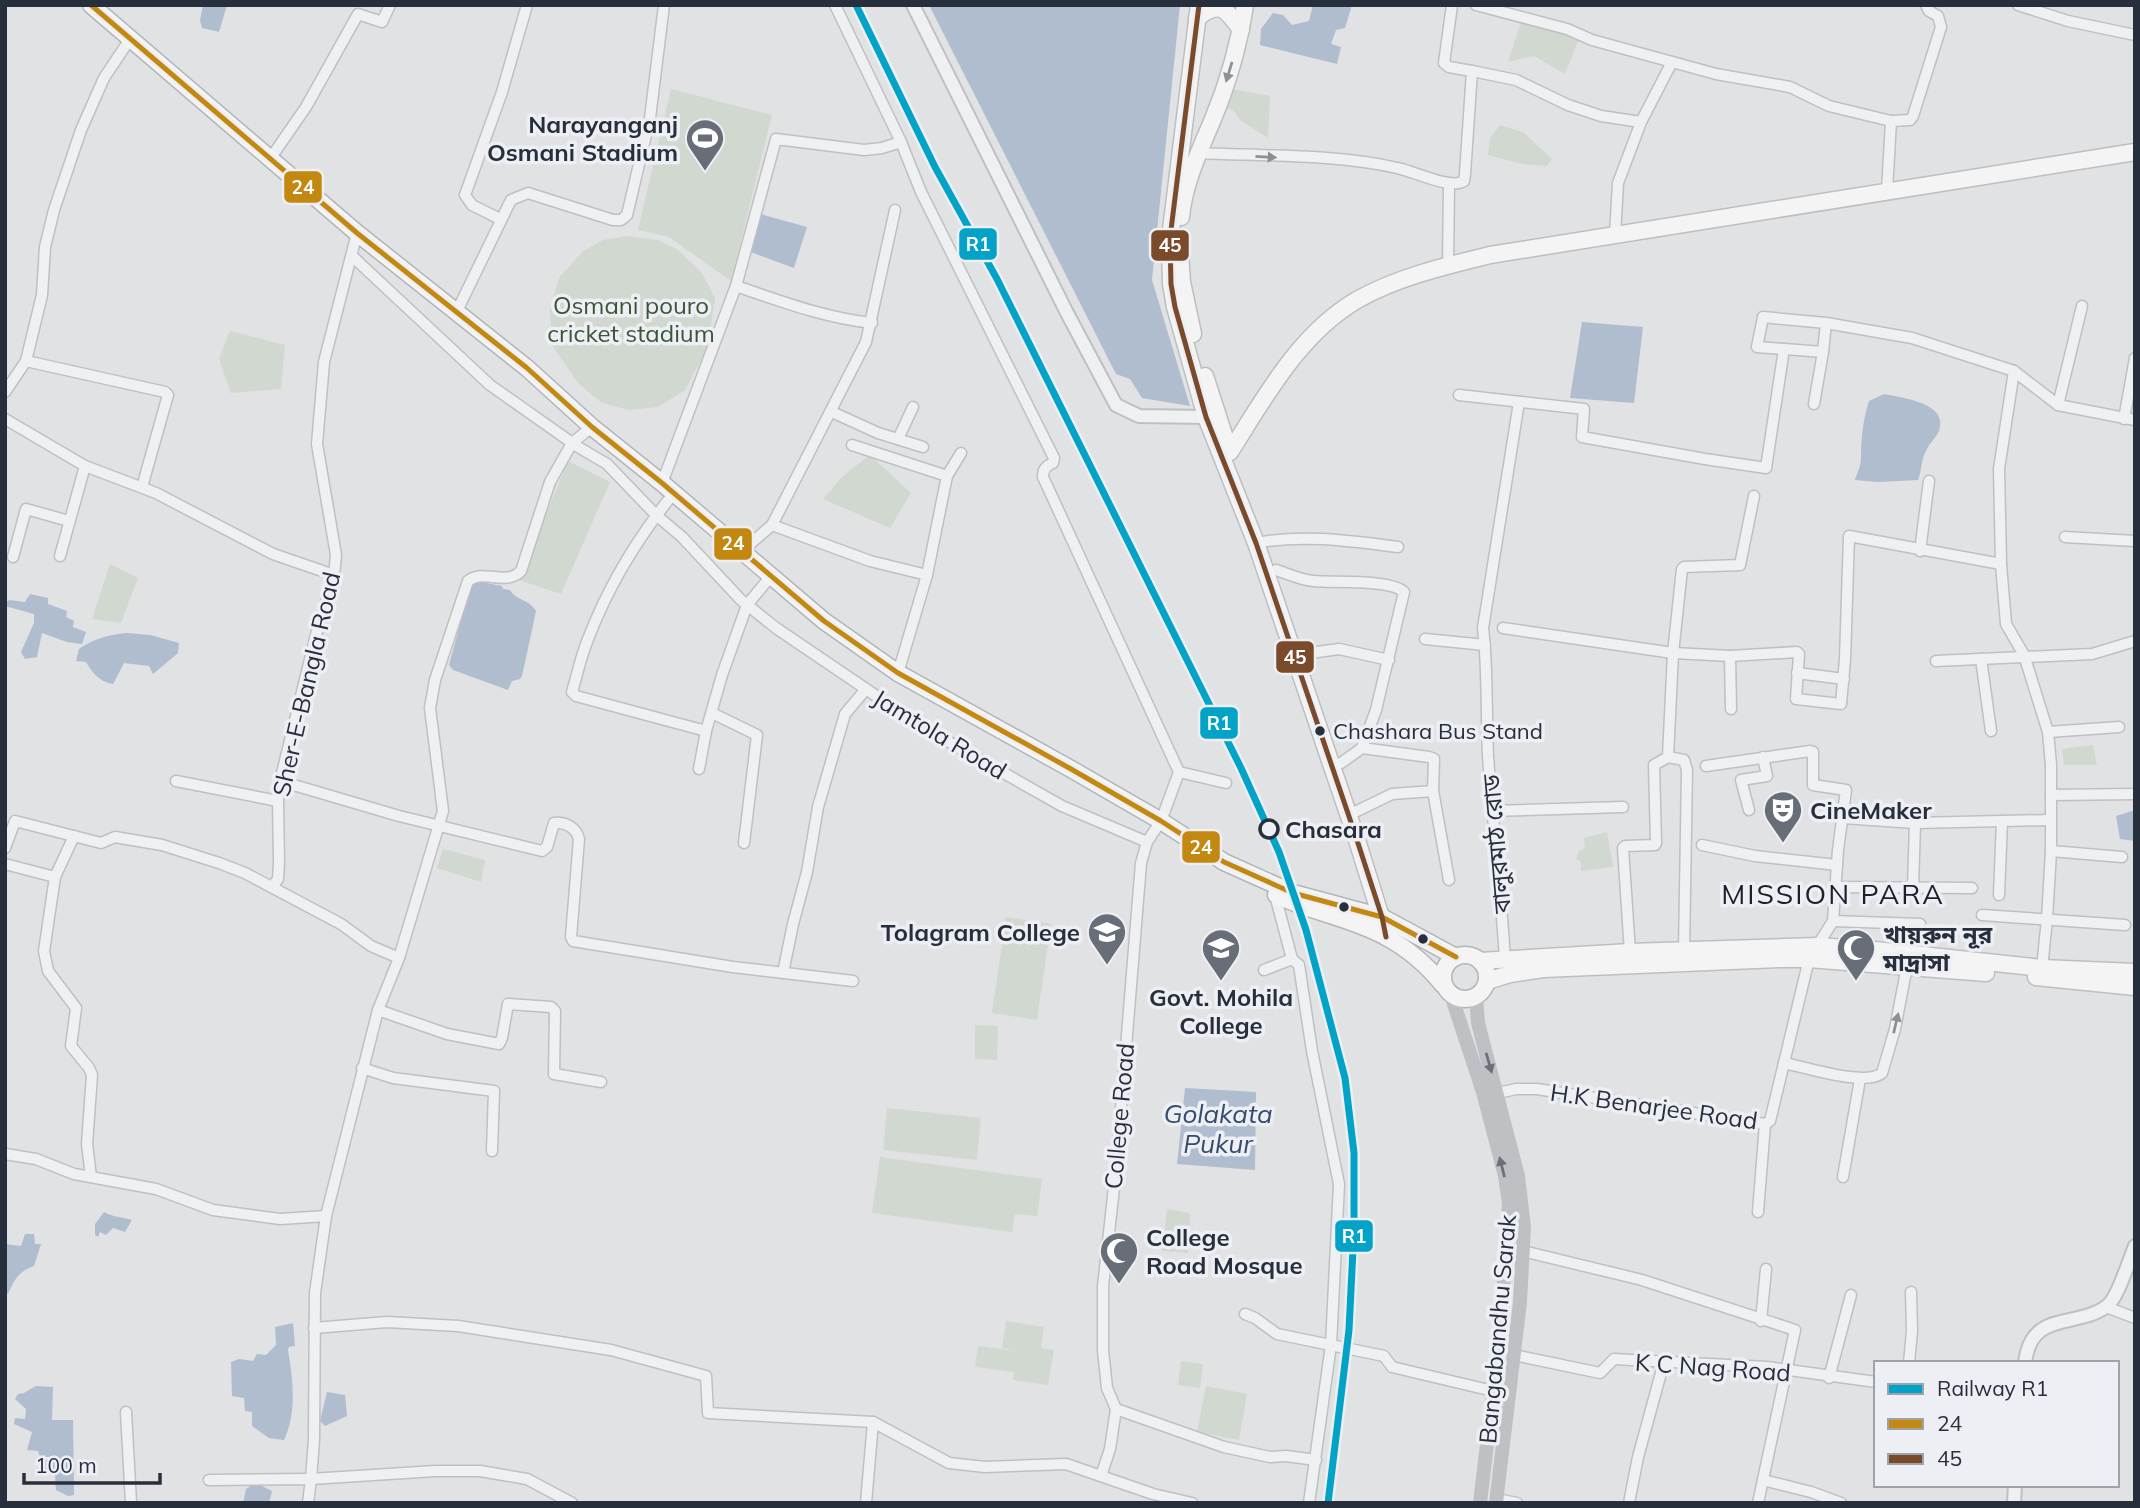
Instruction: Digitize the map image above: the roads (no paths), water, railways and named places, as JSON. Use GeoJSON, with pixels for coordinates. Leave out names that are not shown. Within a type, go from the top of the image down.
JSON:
{"type":"FeatureCollection","features":[{"type":"Feature","properties":{"kind":"main road"},"geometry":{"type":"LineString","coordinates":[[91,5],[357,233],[527,368],[592,427],[824,621],[898,673],[1071,769],[1224,862],[1293,893],[1388,926],[1455,957]]}},
{"type":"Feature","properties":{"kind":"main road"},"geometry":{"type":"LineString","coordinates":[[1245,5],[1241,30],[1214,117],[1198,153],[1182,213],[1180,262],[1194,338],[1388,926],[1447,990],[1461,1000],[1476,996],[1483,990],[1487,974],[1480,961]]}},
{"type":"Feature","properties":{"kind":"main road"},"geometry":{"type":"LineString","coordinates":[[1241,30],[1228,12],[1220,9],[1198,12],[1172,212],[1171,284],[1206,417],[1260,542],[1276,570],[1357,811],[1388,926]]}},
{"type":"Feature","properties":{"kind":"main road"},"geometry":{"type":"LineString","coordinates":[[1230,452],[1271,387],[1298,352],[1325,324],[1356,301],[1388,285],[1448,265],[1490,255],[1615,234],[2135,152]]}},
{"type":"Feature","properties":{"kind":"main road"},"geometry":{"type":"LineString","coordinates":[[1156,821],[1218,868],[1296,905],[1388,926]]}},
{"type":"Feature","properties":{"kind":"main road"},"geometry":{"type":"LineString","coordinates":[[1447,990],[1443,971],[1455,957],[1469,955],[1480,961],[1684,950],[1813,953],[1907,966],[2135,987]]}},
{"type":"Feature","properties":{"kind":"main road"},"geometry":{"type":"LineString","coordinates":[[1487,981],[1543,969],[1875,950],[2042,968],[2135,972]]}},
{"type":"Feature","properties":{"kind":"main road","name":"Bangabandhu Sarak"},"geometry":{"type":"LineString","coordinates":[[1447,990],[1483,1092],[1508,1192],[1506,1265],[1480,1503]]}},
{"type":"Feature","properties":{"kind":"main road","name":"Bangabandhu Sarak"},"geometry":{"type":"LineString","coordinates":[[1476,996],[1478,1023],[1498,1093],[1521,1192],[1523,1251],[1497,1501]]}},
{"type":"Feature","properties":{"kind":"street"},"geometry":{"type":"LineString","coordinates":[[270,159],[306,107],[357,16],[361,14],[382,22],[390,5]]}},
{"type":"Feature","properties":{"kind":"street"},"geometry":{"type":"LineString","coordinates":[[500,219],[472,205],[465,195],[502,92],[527,5]]}},
{"type":"Feature","properties":{"kind":"street"},"geometry":{"type":"LineString","coordinates":[[457,311],[511,200],[528,193],[613,220],[621,220],[627,215],[650,118],[664,5]]}},
{"type":"Feature","properties":{"kind":"street"},"geometry":{"type":"LineString","coordinates":[[835,5],[901,142],[921,191],[1054,458],[1053,463],[1043,471],[1043,477],[1179,772],[1226,783]]}},
{"type":"Feature","properties":{"kind":"street"},"geometry":{"type":"LineString","coordinates":[[913,5],[1115,405],[1139,416],[1206,417]]}},
{"type":"Feature","properties":{"kind":"street"},"geometry":{"type":"LineString","coordinates":[[1452,5],[1444,63],[1516,80],[1568,105],[1601,116],[1641,122]]}},
{"type":"Feature","properties":{"kind":"street"},"geometry":{"type":"LineString","coordinates":[[1476,5],[1716,74],[1790,87],[1829,106],[1891,121],[1910,120],[1913,116],[1933,57],[1941,19],[1929,11],[1926,5]]}},
{"type":"Feature","properties":{"kind":"street"},"geometry":{"type":"LineString","coordinates":[[2018,5],[2068,20],[2135,35]]}},
{"type":"Feature","properties":{"kind":"street"},"geometry":{"type":"LineString","coordinates":[[5,392],[26,361],[41,295],[44,247],[80,130],[104,78],[131,38]]}},
{"type":"Feature","properties":{"kind":"street"},"geometry":{"type":"LineString","coordinates":[[1615,234],[1618,183],[1641,122],[1672,62]]}},
{"type":"Feature","properties":{"kind":"street"},"geometry":{"type":"LineString","coordinates":[[1198,153],[1351,161],[1397,168],[1459,184],[1464,181],[1472,71]]}},
{"type":"Feature","properties":{"kind":"street"},"geometry":{"type":"LineString","coordinates":[[1887,191],[1891,121]]}},
{"type":"Feature","properties":{"kind":"street"},"geometry":{"type":"LineString","coordinates":[[706,731],[573,695],[587,640],[602,606],[635,545],[656,515],[668,488],[736,286],[776,139],[864,150],[901,142]]}},
{"type":"Feature","properties":{"kind":"street"},"geometry":{"type":"LineString","coordinates":[[1448,265],[1449,183]]}},
{"type":"Feature","properties":{"kind":"street"},"geometry":{"type":"LineString","coordinates":[[742,551],[772,525],[866,342],[895,209]]}},
{"type":"Feature","properties":{"kind":"street","name":"Sher-E-Bangla Road"},"geometry":{"type":"LineString","coordinates":[[272,887],[278,879],[280,781],[316,635],[334,575],[336,555],[317,444],[324,362],[357,233]]}},
{"type":"Feature","properties":{"kind":"street","name":"Jamtola Road"},"geometry":{"type":"LineString","coordinates":[[352,256],[490,385],[572,443],[607,464],[747,604],[776,628],[919,725],[1062,806],[1147,842]]}},
{"type":"Feature","properties":{"kind":"street"},"geometry":{"type":"LineString","coordinates":[[736,286],[801,308],[872,323]]}},
{"type":"Feature","properties":{"kind":"street"},"geometry":{"type":"LineString","coordinates":[[2058,405],[2082,306]]}},
{"type":"Feature","properties":{"kind":"street"},"geometry":{"type":"LineString","coordinates":[[1823,352],[1757,347],[1763,317],[1826,323],[1912,338],[2014,371],[2058,405],[2130,419],[2135,358]]}},
{"type":"Feature","properties":{"kind":"street"},"geometry":{"type":"LineString","coordinates":[[1814,404],[1826,323]]}},
{"type":"Feature","properties":{"kind":"street"},"geometry":{"type":"LineString","coordinates":[[1459,395],[1584,409],[1582,437],[1766,468],[1784,349]]}},
{"type":"Feature","properties":{"kind":"street"},"geometry":{"type":"LineString","coordinates":[[26,361],[165,392],[168,395],[142,488]]}},
{"type":"Feature","properties":{"kind":"street"},"geometry":{"type":"LineString","coordinates":[[2014,371],[1999,469],[2001,564],[2006,624],[2024,655],[2048,732],[2050,851],[2048,919],[2042,968]]}},
{"type":"Feature","properties":{"kind":"street","name":"বালুরমাঠ রোড"},"geometry":{"type":"LineString","coordinates":[[1505,960],[1488,754],[1485,606],[1495,567],[1519,402]]}},
{"type":"Feature","properties":{"kind":"street"},"geometry":{"type":"LineString","coordinates":[[898,439],[913,407]]}},
{"type":"Feature","properties":{"kind":"street"},"geometry":{"type":"LineString","coordinates":[[832,412],[878,433],[923,447]]}},
{"type":"Feature","properties":{"kind":"street"},"geometry":{"type":"LineString","coordinates":[[5,419],[85,466],[142,488],[207,518],[273,554],[334,575]]}},
{"type":"Feature","properties":{"kind":"street"},"geometry":{"type":"LineString","coordinates":[[308,1503],[314,1440],[315,1293],[326,1216],[378,1010],[399,958],[443,811],[430,708],[435,680],[468,581],[480,576],[508,578],[521,571],[550,481],[572,443],[592,427]]}},
{"type":"Feature","properties":{"kind":"street"},"geometry":{"type":"LineString","coordinates":[[852,445],[947,476]]}},
{"type":"Feature","properties":{"kind":"street"},"geometry":{"type":"LineString","coordinates":[[898,673],[927,575],[947,476],[961,453]]}},
{"type":"Feature","properties":{"kind":"street"},"geometry":{"type":"LineString","coordinates":[[60,556],[85,466]]}},
{"type":"Feature","properties":{"kind":"street"},"geometry":{"type":"LineString","coordinates":[[1920,551],[1929,481]]}},
{"type":"Feature","properties":{"kind":"street"},"geometry":{"type":"LineString","coordinates":[[1668,757],[1673,653],[1682,567],[1739,566],[1754,496]]}},
{"type":"Feature","properties":{"kind":"street"},"geometry":{"type":"LineString","coordinates":[[13,557],[26,509],[69,522]]}},
{"type":"Feature","properties":{"kind":"street"},"geometry":{"type":"LineString","coordinates":[[772,525],[870,561],[927,575]]}},
{"type":"Feature","properties":{"kind":"street"},"geometry":{"type":"LineString","coordinates":[[1503,628],[1673,653],[1730,656],[1797,652],[1795,697],[1798,700],[1841,704],[1849,537],[2001,564]]}},
{"type":"Feature","properties":{"kind":"street"},"geometry":{"type":"LineString","coordinates":[[2065,537],[2135,541]]}},
{"type":"Feature","properties":{"kind":"street"},"geometry":{"type":"LineString","coordinates":[[1260,542],[1295,538],[1333,539],[1398,547]]}},
{"type":"Feature","properties":{"kind":"street"},"geometry":{"type":"LineString","coordinates":[[1276,570],[1310,581],[1361,582],[1401,588],[1404,592],[1376,710],[1362,748],[1341,763]]}},
{"type":"Feature","properties":{"kind":"street"},"geometry":{"type":"LineString","coordinates":[[699,769],[706,731],[722,675],[747,604],[771,576]]}},
{"type":"Feature","properties":{"kind":"street"},"geometry":{"type":"LineString","coordinates":[[1425,639],[1485,645]]}},
{"type":"Feature","properties":{"kind":"street"},"geometry":{"type":"LineString","coordinates":[[1936,661],[2092,654],[2135,641]]}},
{"type":"Feature","properties":{"kind":"street"},"geometry":{"type":"LineString","coordinates":[[1303,654],[1339,649],[1389,660]]}},
{"type":"Feature","properties":{"kind":"street"},"geometry":{"type":"LineString","coordinates":[[1730,656],[1731,709]]}},
{"type":"Feature","properties":{"kind":"street"},"geometry":{"type":"LineString","coordinates":[[1981,659],[1991,731]]}},
{"type":"Feature","properties":{"kind":"street"},"geometry":{"type":"LineString","coordinates":[[1797,673],[1844,680]]}},
{"type":"Feature","properties":{"kind":"street"},"geometry":{"type":"LineString","coordinates":[[783,973],[807,872],[818,807],[845,713],[866,689]]}},
{"type":"Feature","properties":{"kind":"street"},"geometry":{"type":"LineString","coordinates":[[712,713],[757,735],[744,843]]}},
{"type":"Feature","properties":{"kind":"street"},"geometry":{"type":"LineString","coordinates":[[2048,732],[2119,727]]}},
{"type":"Feature","properties":{"kind":"street"},"geometry":{"type":"LineString","coordinates":[[1362,748],[1434,759],[1433,791],[1449,880]]}},
{"type":"Feature","properties":{"kind":"street"},"geometry":{"type":"LineString","coordinates":[[1706,766],[1812,751],[1813,785],[1846,789],[1833,921],[1920,925]]}},
{"type":"Feature","properties":{"kind":"street"},"geometry":{"type":"LineString","coordinates":[[1630,952],[1623,848],[1656,844],[1654,765],[1668,757],[1684,760],[1687,770],[1684,950]]}},
{"type":"Feature","properties":{"kind":"street"},"geometry":{"type":"LineString","coordinates":[[1749,810],[1741,780],[1766,776],[1763,757]]}},
{"type":"Feature","properties":{"kind":"street","name":"College Road"},"geometry":{"type":"LineString","coordinates":[[1116,1409],[1107,1388],[1103,1350],[1103,1286],[1116,1170],[1140,863],[1179,772]]}},
{"type":"Feature","properties":{"kind":"street"},"geometry":{"type":"LineString","coordinates":[[176,780],[278,801]]}},
{"type":"Feature","properties":{"kind":"street"},"geometry":{"type":"LineString","coordinates":[[280,781],[542,851],[547,847],[554,823],[570,826],[579,839],[571,937],[573,941],[733,967],[853,981]]}},
{"type":"Feature","properties":{"kind":"street"},"geometry":{"type":"LineString","coordinates":[[1357,811],[1392,794],[1433,791]]}},
{"type":"Feature","properties":{"kind":"street"},"geometry":{"type":"LineString","coordinates":[[2051,795],[2135,794]]}},
{"type":"Feature","properties":{"kind":"street"},"geometry":{"type":"LineString","coordinates":[[1493,811],[1623,807]]}},
{"type":"Feature","properties":{"kind":"street"},"geometry":{"type":"LineString","coordinates":[[1843,818],[1916,823],[2050,820]]}},
{"type":"Feature","properties":{"kind":"street"},"geometry":{"type":"LineString","coordinates":[[5,848],[15,821],[102,843],[113,836],[162,845],[219,863],[272,887],[341,924],[372,946],[399,958]]}},
{"type":"Feature","properties":{"kind":"street"},"geometry":{"type":"LineString","coordinates":[[2000,895],[2002,821]]}},
{"type":"Feature","properties":{"kind":"street"},"geometry":{"type":"LineString","coordinates":[[1913,888],[1916,823]]}},
{"type":"Feature","properties":{"kind":"street"},"geometry":{"type":"LineString","coordinates":[[74,836],[55,877],[44,957],[48,971],[74,1005],[71,1046],[92,1075],[87,1143],[91,1177]]}},
{"type":"Feature","properties":{"kind":"street"},"geometry":{"type":"LineString","coordinates":[[1702,845],[1755,856],[1837,865]]}},
{"type":"Feature","properties":{"kind":"street"},"geometry":{"type":"LineString","coordinates":[[2050,851],[2122,857]]}},
{"type":"Feature","properties":{"kind":"street"},"geometry":{"type":"LineString","coordinates":[[5,864],[55,877]]}},
{"type":"Feature","properties":{"kind":"street"},"geometry":{"type":"LineString","coordinates":[[1836,887],[1972,888]]}},
{"type":"Feature","properties":{"kind":"street"},"geometry":{"type":"LineString","coordinates":[[1275,895],[1292,960],[1299,965],[1312,1051],[1339,1184],[1331,1345],[1309,1503]]}},
{"type":"Feature","properties":{"kind":"street"},"geometry":{"type":"LineString","coordinates":[[1982,915],[2125,925]]}},
{"type":"Feature","properties":{"kind":"street","name":"H.K Benarjee Road"},"geometry":{"type":"LineString","coordinates":[[1498,1093],[1516,1089],[1537,1089],[1765,1124],[1772,1116],[1813,953],[1833,921]]}},
{"type":"Feature","properties":{"kind":"street"},"geometry":{"type":"LineString","coordinates":[[1264,970],[1292,960]]}},
{"type":"Feature","properties":{"kind":"street"},"geometry":{"type":"LineString","coordinates":[[1784,1063],[1860,1079],[1878,1077],[1882,1073],[1895,1030],[1907,966]]}},
{"type":"Feature","properties":{"kind":"street"},"geometry":{"type":"LineString","coordinates":[[378,1010],[447,1034],[499,1044],[508,1004],[551,1007],[555,1011],[554,1074],[601,1082]]}},
{"type":"Feature","properties":{"kind":"street"},"geometry":{"type":"LineString","coordinates":[[362,1068],[393,1078],[494,1091],[492,1151]]}},
{"type":"Feature","properties":{"kind":"street"},"geometry":{"type":"LineString","coordinates":[[1843,1177],[1860,1079]]}},
{"type":"Feature","properties":{"kind":"street"},"geometry":{"type":"LineString","coordinates":[[1758,1212],[1765,1124]]}},
{"type":"Feature","properties":{"kind":"street"},"geometry":{"type":"LineString","coordinates":[[5,1154],[36,1159],[74,1174],[156,1189],[213,1210],[281,1219],[326,1216]]}},
{"type":"Feature","properties":{"kind":"street"},"geometry":{"type":"LineString","coordinates":[[2026,1361],[2032,1339],[2047,1325],[2095,1312],[2111,1303],[2135,1247]]}},
{"type":"Feature","properties":{"kind":"street"},"geometry":{"type":"LineString","coordinates":[[1523,1251],[1642,1280],[1760,1321],[1795,1330],[1758,1503]]}},
{"type":"Feature","properties":{"kind":"street"},"geometry":{"type":"LineString","coordinates":[[1760,1321],[1766,1269]]}},
{"type":"Feature","properties":{"kind":"street"},"geometry":{"type":"LineString","coordinates":[[1909,1361],[1911,1292]]}},
{"type":"Feature","properties":{"kind":"street"},"geometry":{"type":"LineString","coordinates":[[1829,1378],[1851,1295]]}},
{"type":"Feature","properties":{"kind":"street"},"geometry":{"type":"LineString","coordinates":[[2106,1307],[2135,1318]]}},
{"type":"Feature","properties":{"kind":"street"},"geometry":{"type":"LineString","coordinates":[[1245,1314],[1277,1334],[1384,1356],[1392,1367],[1493,1391]]}},
{"type":"Feature","properties":{"kind":"street"},"geometry":{"type":"LineString","coordinates":[[314,1328],[387,1322],[457,1326],[611,1350],[706,1376],[708,1413],[873,1422],[949,1463],[985,1467],[1066,1464],[1153,1494],[1192,1503]]}},
{"type":"Feature","properties":{"kind":"street","name":"K C Nag Road"},"geometry":{"type":"LineString","coordinates":[[1514,1355],[1600,1373],[1614,1359],[1767,1367],[1829,1378],[1874,1382]]}},
{"type":"Feature","properties":{"kind":"street"},"geometry":{"type":"LineString","coordinates":[[1629,1503],[1638,1457],[1664,1363]]}},
{"type":"Feature","properties":{"kind":"street"},"geometry":{"type":"LineString","coordinates":[[1101,1476],[1110,1449],[1116,1409],[1224,1447],[1270,1457],[1316,1460]]}},
{"type":"Feature","properties":{"kind":"street"},"geometry":{"type":"LineString","coordinates":[[126,1412],[131,1503]]}},
{"type":"Feature","properties":{"kind":"street"},"geometry":{"type":"LineString","coordinates":[[866,1503],[873,1422]]}},
{"type":"Feature","properties":{"kind":"street"},"geometry":{"type":"LineString","coordinates":[[209,1480],[311,1479],[435,1471],[480,1472],[527,1479],[572,1503]]}},
{"type":"Feature","properties":{"kind":"street"},"geometry":{"type":"LineString","coordinates":[[1763,1480],[1811,1492],[1840,1503]]}},
{"type":"Feature","properties":{"kind":"street"},"geometry":{"type":"LineString","coordinates":[[1497,1501],[1517,1503]]}},
{"type":"Feature","properties":{"kind":"water"},"geometry":{"type":"Polygon","coordinates":[[[203,5],[227,5],[219,32],[202,28],[200,20],[203,5]]]}},
{"type":"Feature","properties":{"kind":"water"},"geometry":{"type":"Polygon","coordinates":[[[929,5],[1180,5],[1152,280],[1190,406],[1142,398],[1130,379],[1116,374],[929,5]]]}},
{"type":"Feature","properties":{"kind":"water"},"geometry":{"type":"Polygon","coordinates":[[[1313,5],[1352,5],[1345,28],[1336,30],[1331,44],[1341,47],[1337,64],[1260,45],[1261,29],[1273,13],[1283,15],[1292,25],[1309,21],[1313,5]]]}},
{"type":"Feature","properties":{"kind":"water"},"geometry":{"type":"Polygon","coordinates":[[[757,213],[807,227],[794,268],[748,251],[757,213]]]}},
{"type":"Feature","properties":{"kind":"water"},"geometry":{"type":"Polygon","coordinates":[[[1582,322],[1643,327],[1634,403],[1570,398],[1582,322]]]}},
{"type":"Feature","properties":{"kind":"water"},"geometry":{"type":"Polygon","coordinates":[[[1884,394],[1912,400],[1931,408],[1937,414],[1939,431],[1925,453],[1918,480],[1855,480],[1860,464],[1869,401],[1884,394]]]}},
{"type":"Feature","properties":{"kind":"water"},"geometry":{"type":"Polygon","coordinates":[[[476,581],[510,590],[536,611],[522,676],[512,681],[508,690],[453,670],[449,665],[471,584],[476,581]]]}},
{"type":"Feature","properties":{"kind":"water"},"geometry":{"type":"Polygon","coordinates":[[[30,594],[48,598],[48,604],[67,611],[66,617],[74,621],[73,627],[86,632],[82,644],[42,633],[37,657],[25,659],[21,652],[34,623],[34,614],[5,606],[5,603],[9,600],[25,602],[30,594]]]}},
{"type":"Feature","properties":{"kind":"water"},"geometry":{"type":"Polygon","coordinates":[[[127,633],[150,635],[179,643],[178,653],[153,674],[149,666],[124,663],[113,684],[97,677],[86,662],[76,661],[79,649],[90,642],[127,633]]]}},
{"type":"Feature","properties":{"kind":"water"},"geometry":{"type":"Polygon","coordinates":[[[2135,810],[2135,841],[2120,839],[2116,816],[2135,810]]]}},
{"type":"Feature","properties":{"kind":"water","name":"Golakata Pukur"},"geometry":{"type":"Polygon","coordinates":[[[1185,1088],[1256,1092],[1255,1170],[1177,1164],[1185,1088]]]}},
{"type":"Feature","properties":{"kind":"water"},"geometry":{"type":"Polygon","coordinates":[[[104,1212],[132,1220],[125,1232],[113,1228],[106,1235],[100,1232],[98,1237],[95,1235],[95,1224],[104,1212]]]}},
{"type":"Feature","properties":{"kind":"water"},"geometry":{"type":"Polygon","coordinates":[[[25,1234],[34,1234],[35,1244],[41,1244],[34,1266],[18,1277],[8,1294],[5,1293],[5,1244],[21,1246],[25,1234]]]}},
{"type":"Feature","properties":{"kind":"water"},"geometry":{"type":"Polygon","coordinates":[[[293,1323],[295,1346],[289,1347],[288,1350],[292,1384],[291,1418],[284,1440],[269,1438],[252,1426],[252,1412],[245,1411],[244,1398],[232,1396],[231,1362],[239,1359],[253,1361],[257,1354],[266,1355],[276,1345],[275,1327],[293,1323]]]}},
{"type":"Feature","properties":{"kind":"water"},"geometry":{"type":"Polygon","coordinates":[[[36,1386],[53,1387],[52,1420],[73,1420],[74,1495],[68,1496],[56,1490],[55,1475],[45,1470],[38,1451],[27,1450],[32,1432],[14,1424],[15,1418],[25,1419],[26,1409],[15,1399],[18,1394],[36,1386]]]}},
{"type":"Feature","properties":{"kind":"water"},"geometry":{"type":"Polygon","coordinates":[[[327,1392],[345,1395],[347,1416],[325,1426],[320,1421],[327,1392]]]}},
{"type":"Feature","properties":{"kind":"water"},"geometry":{"type":"Polygon","coordinates":[[[252,1485],[260,1485],[272,1491],[269,1503],[243,1503],[246,1489],[252,1485]]]}},
{"type":"Feature","properties":{"kind":"rail line","name":"R1"},"geometry":{"type":"LineString","coordinates":[[856,5],[935,167],[997,279],[1241,768],[1279,852],[1306,930],[1345,1078],[1354,1153],[1354,1229],[1349,1330],[1328,1503]]}},
{"type":"Feature","properties":{"kind":"place","name":"Narayanganj Osmani Stadium"},"geometry":{"type":"Point","coordinates":[705,172]}},
{"type":"Feature","properties":{"kind":"place","name":"Chashara Bus Stand"},"geometry":{"type":"Point","coordinates":[1320,731]}},
{"type":"Feature","properties":{"kind":"place","name":"Chasara"},"geometry":{"type":"Point","coordinates":[1269,829]}},
{"type":"Feature","properties":{"kind":"place","name":"CineMaker"},"geometry":{"type":"Point","coordinates":[1783,844]}},
{"type":"Feature","properties":{"kind":"place","name":"Tolagram College"},"geometry":{"type":"Point","coordinates":[1107,966]}},
{"type":"Feature","properties":{"kind":"place","name":"Govt. Mohila College"},"geometry":{"type":"Point","coordinates":[1221,982]}},
{"type":"Feature","properties":{"kind":"place","name":"খায়রুন নূর মাদ্রাসা"},"geometry":{"type":"Point","coordinates":[1856,982]}},
{"type":"Feature","properties":{"kind":"place","name":"College Road Mosque"},"geometry":{"type":"Point","coordinates":[1119,1285]}},
{"type":"Feature","properties":{"kind":"district","name":"MISSION PARA"},"geometry":{"type":"Point","coordinates":[1833,893]}},
{"type":"Feature","properties":{"kind":"park label","name":"Osmani pouro cricket stadium"},"geometry":{"type":"Point","coordinates":[631,319]}}]}
